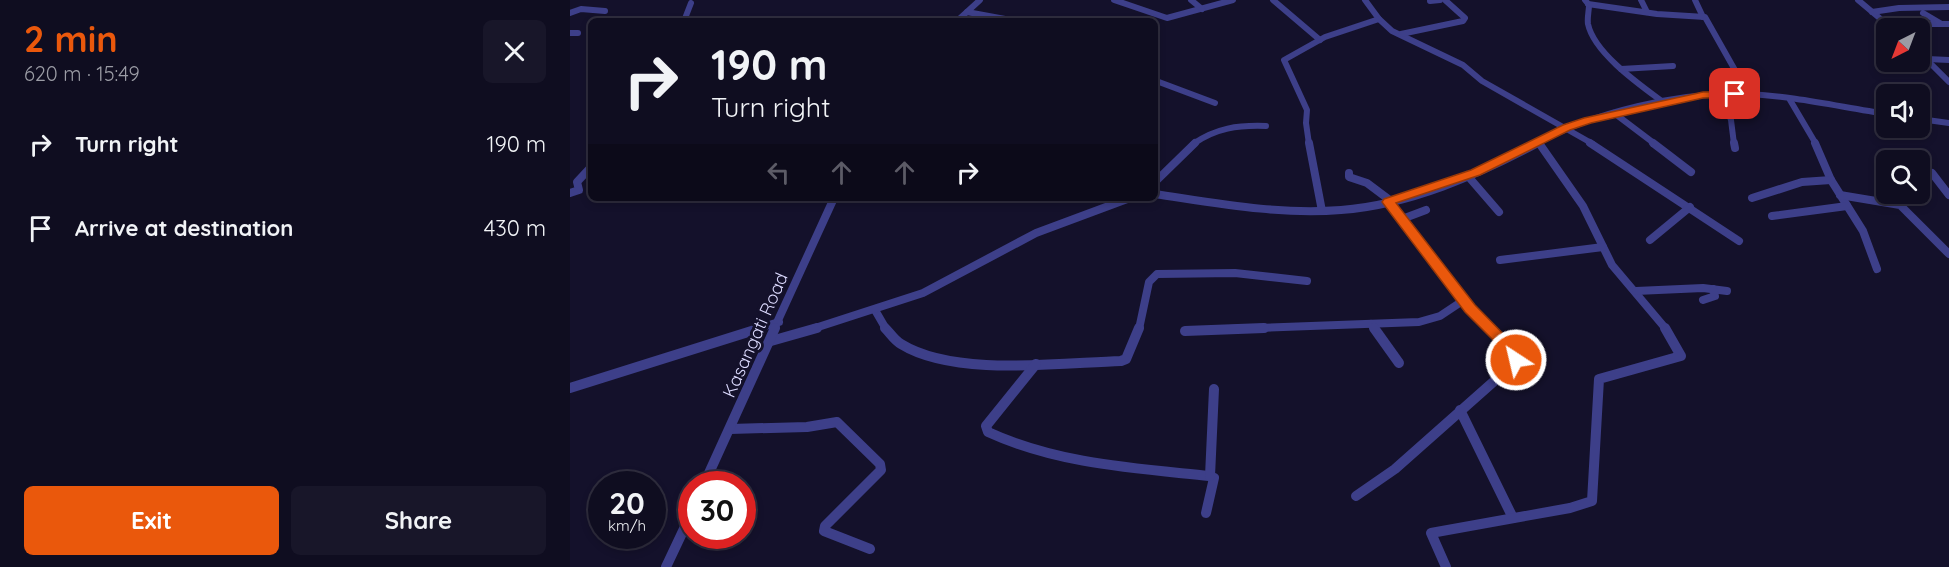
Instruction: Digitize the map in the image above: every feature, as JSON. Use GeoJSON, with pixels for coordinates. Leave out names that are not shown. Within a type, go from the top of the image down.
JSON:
{"type":"FeatureCollection","features":[{"type":"Feature","properties":{"kind":"street"},"geometry":{"type":"LineString","coordinates":[[960,18],[980,0]]}},
{"type":"Feature","properties":{"kind":"street"},"geometry":{"type":"LineString","coordinates":[[1114,0],[1159,17],[1176,16],[1233,0]]}},
{"type":"Feature","properties":{"kind":"street"},"geometry":{"type":"LineString","coordinates":[[1191,0],[1202,9]]}},
{"type":"Feature","properties":{"kind":"street"},"geometry":{"type":"LineString","coordinates":[[1273,0],[1320,40]]}},
{"type":"Feature","properties":{"kind":"street"},"geometry":{"type":"LineString","coordinates":[[1365,0],[1389,29],[1463,65],[1482,81],[1567,128],[1739,241]]}},
{"type":"Feature","properties":{"kind":"street"},"geometry":{"type":"LineString","coordinates":[[1430,1],[1440,0]]}},
{"type":"Feature","properties":{"kind":"street"},"geometry":{"type":"LineString","coordinates":[[1400,34],[1463,21],[1465,18],[1445,0]]}},
{"type":"Feature","properties":{"kind":"street"},"geometry":{"type":"LineString","coordinates":[[1641,0],[1647,12]]}},
{"type":"Feature","properties":{"kind":"street"},"geometry":{"type":"LineString","coordinates":[[1695,0],[1703,17]]}},
{"type":"Feature","properties":{"kind":"street"},"geometry":{"type":"LineString","coordinates":[[1858,0],[1879,18]]}},
{"type":"Feature","properties":{"kind":"street"},"geometry":{"type":"LineString","coordinates":[[1663,102],[1621,69],[1594,36],[1588,24],[1586,2],[1647,12],[1703,17],[1708,20],[1749,95]]}},
{"type":"Feature","properties":{"kind":"street"},"geometry":{"type":"LineString","coordinates":[[685,18],[691,3]]}},
{"type":"Feature","properties":{"kind":"street"},"geometry":{"type":"LineString","coordinates":[[570,7],[605,11]]}},
{"type":"Feature","properties":{"kind":"street"},"geometry":{"type":"LineString","coordinates":[[1872,12],[1899,8],[1949,7]]}},
{"type":"Feature","properties":{"kind":"street"},"geometry":{"type":"LineString","coordinates":[[570,13],[581,9]]}},
{"type":"Feature","properties":{"kind":"street"},"geometry":{"type":"LineString","coordinates":[[967,12],[1000,18]]}},
{"type":"Feature","properties":{"kind":"street"},"geometry":{"type":"LineString","coordinates":[[1923,13],[1940,24]]}},
{"type":"Feature","properties":{"kind":"street"},"geometry":{"type":"LineString","coordinates":[[1322,211],[1306,123],[1307,110],[1284,60],[1320,40],[1379,19]]}},
{"type":"Feature","properties":{"kind":"street"},"geometry":{"type":"LineString","coordinates":[[1930,24],[1949,24]]}},
{"type":"Feature","properties":{"kind":"street"},"geometry":{"type":"LineString","coordinates":[[570,33],[578,33]]}},
{"type":"Feature","properties":{"kind":"street"},"geometry":{"type":"LineString","coordinates":[[1930,59],[1949,60]]}},
{"type":"Feature","properties":{"kind":"street"},"geometry":{"type":"LineString","coordinates":[[1930,62],[1949,82]]}},
{"type":"Feature","properties":{"kind":"street"},"geometry":{"type":"LineString","coordinates":[[1621,69],[1673,66]]}},
{"type":"Feature","properties":{"kind":"street"},"geometry":{"type":"LineString","coordinates":[[1940,72],[1949,73]]}},
{"type":"Feature","properties":{"kind":"street"},"geometry":{"type":"LineString","coordinates":[[1158,83],[1215,103]]}},
{"type":"Feature","properties":{"kind":"street"},"geometry":{"type":"LineString","coordinates":[[1721,93],[1731,120],[1735,148]]}},
{"type":"Feature","properties":{"kind":"street"},"geometry":{"type":"LineString","coordinates":[[1158,194],[1239,206],[1322,211],[1369,207],[1467,175],[1567,128],[1614,113],[1663,102],[1721,93],[1876,112]]}},
{"type":"Feature","properties":{"kind":"street"},"geometry":{"type":"LineString","coordinates":[[1790,100],[1819,150],[1831,180],[1863,231],[1877,269]]}},
{"type":"Feature","properties":{"kind":"street"},"geometry":{"type":"LineString","coordinates":[[1614,113],[1691,172]]}},
{"type":"Feature","properties":{"kind":"street"},"geometry":{"type":"LineString","coordinates":[[1930,120],[1949,123]]}},
{"type":"Feature","properties":{"kind":"street"},"geometry":{"type":"LineString","coordinates":[[1158,179],[1183,152],[1212,131],[1243,123],[1266,126]]}},
{"type":"Feature","properties":{"kind":"street"},"geometry":{"type":"LineString","coordinates":[[1446,567],[1431,533],[1570,508],[1592,501],[1599,379],[1681,356],[1671,335],[1612,265],[1584,206],[1539,142]]}},
{"type":"Feature","properties":{"kind":"street"},"geometry":{"type":"LineString","coordinates":[[570,193],[579,190],[577,182],[588,170]]}},
{"type":"Feature","properties":{"kind":"street"},"geometry":{"type":"LineString","coordinates":[[1349,173],[1349,177],[1367,183],[1389,201],[1464,300],[1517,357],[1509,368],[1395,469],[1356,496]]}},
{"type":"Feature","properties":{"kind":"street"},"geometry":{"type":"LineString","coordinates":[[1932,173],[1949,195]]}},
{"type":"Feature","properties":{"kind":"street"},"geometry":{"type":"LineString","coordinates":[[1467,175],[1499,212]]}},
{"type":"Feature","properties":{"kind":"street"},"geometry":{"type":"LineString","coordinates":[[1752,198],[1802,182],[1831,180]]}},
{"type":"Feature","properties":{"kind":"street"},"geometry":{"type":"LineString","coordinates":[[1840,195],[1900,206],[1949,254]]}},
{"type":"Feature","properties":{"kind":"street","name":"Kasangati Road"},"geometry":{"type":"LineString","coordinates":[[710,471],[771,341],[833,201]]}},
{"type":"Feature","properties":{"kind":"street"},"geometry":{"type":"LineString","coordinates":[[771,341],[875,310],[954,278],[1036,233],[1122,201]]}},
{"type":"Feature","properties":{"kind":"street"},"geometry":{"type":"LineString","coordinates":[[1772,216],[1847,206]]}},
{"type":"Feature","properties":{"kind":"street"},"geometry":{"type":"LineString","coordinates":[[1650,240],[1690,207]]}},
{"type":"Feature","properties":{"kind":"street"},"geometry":{"type":"LineString","coordinates":[[1402,219],[1426,210]]}},
{"type":"Feature","properties":{"kind":"street"},"geometry":{"type":"LineString","coordinates":[[1500,260],[1603,247]]}},
{"type":"Feature","properties":{"kind":"street"},"geometry":{"type":"LineString","coordinates":[[875,310],[884,327],[900,344],[947,362],[972,365],[1036,364],[1126,359],[1137,336],[1149,282],[1153,276],[1161,273],[1236,273],[1307,281]]}},
{"type":"Feature","properties":{"kind":"street"},"geometry":{"type":"LineString","coordinates":[[1636,291],[1713,289],[1727,291]]}},
{"type":"Feature","properties":{"kind":"street"},"geometry":{"type":"LineString","coordinates":[[1703,300],[1714,296],[1713,289]]}},
{"type":"Feature","properties":{"kind":"street"},"geometry":{"type":"LineString","coordinates":[[1185,331],[1399,322],[1419,324],[1429,322],[1464,300]]}},
{"type":"Feature","properties":{"kind":"street"},"geometry":{"type":"LineString","coordinates":[[570,388],[779,322]]}},
{"type":"Feature","properties":{"kind":"street"},"geometry":{"type":"LineString","coordinates":[[1371,324],[1399,363]]}},
{"type":"Feature","properties":{"kind":"street"},"geometry":{"type":"LineString","coordinates":[[1036,364],[986,426],[989,433],[1035,452],[1124,467],[1210,476],[1214,478],[1206,513]]}},
{"type":"Feature","properties":{"kind":"street"},"geometry":{"type":"LineString","coordinates":[[1210,476],[1214,389]]}},
{"type":"Feature","properties":{"kind":"street"},"geometry":{"type":"LineString","coordinates":[[1461,410],[1513,518]]}},
{"type":"Feature","properties":{"kind":"street"},"geometry":{"type":"LineString","coordinates":[[729,429],[807,427],[837,422],[848,431],[880,464],[881,470],[825,526],[824,531],[870,549]]}},
{"type":"Feature","properties":{"kind":"street"},"geometry":{"type":"LineString","coordinates":[[666,567],[678,542]]}},
{"type":"Feature","properties":{"kind":"route"},"geometry":{"type":"LineString","coordinates":[[1516,360],[1517,357],[1508,346],[1470,308],[1388,202],[1476,172],[1588,120],[1663,102],[1703,95],[1735,94]]}}]}
